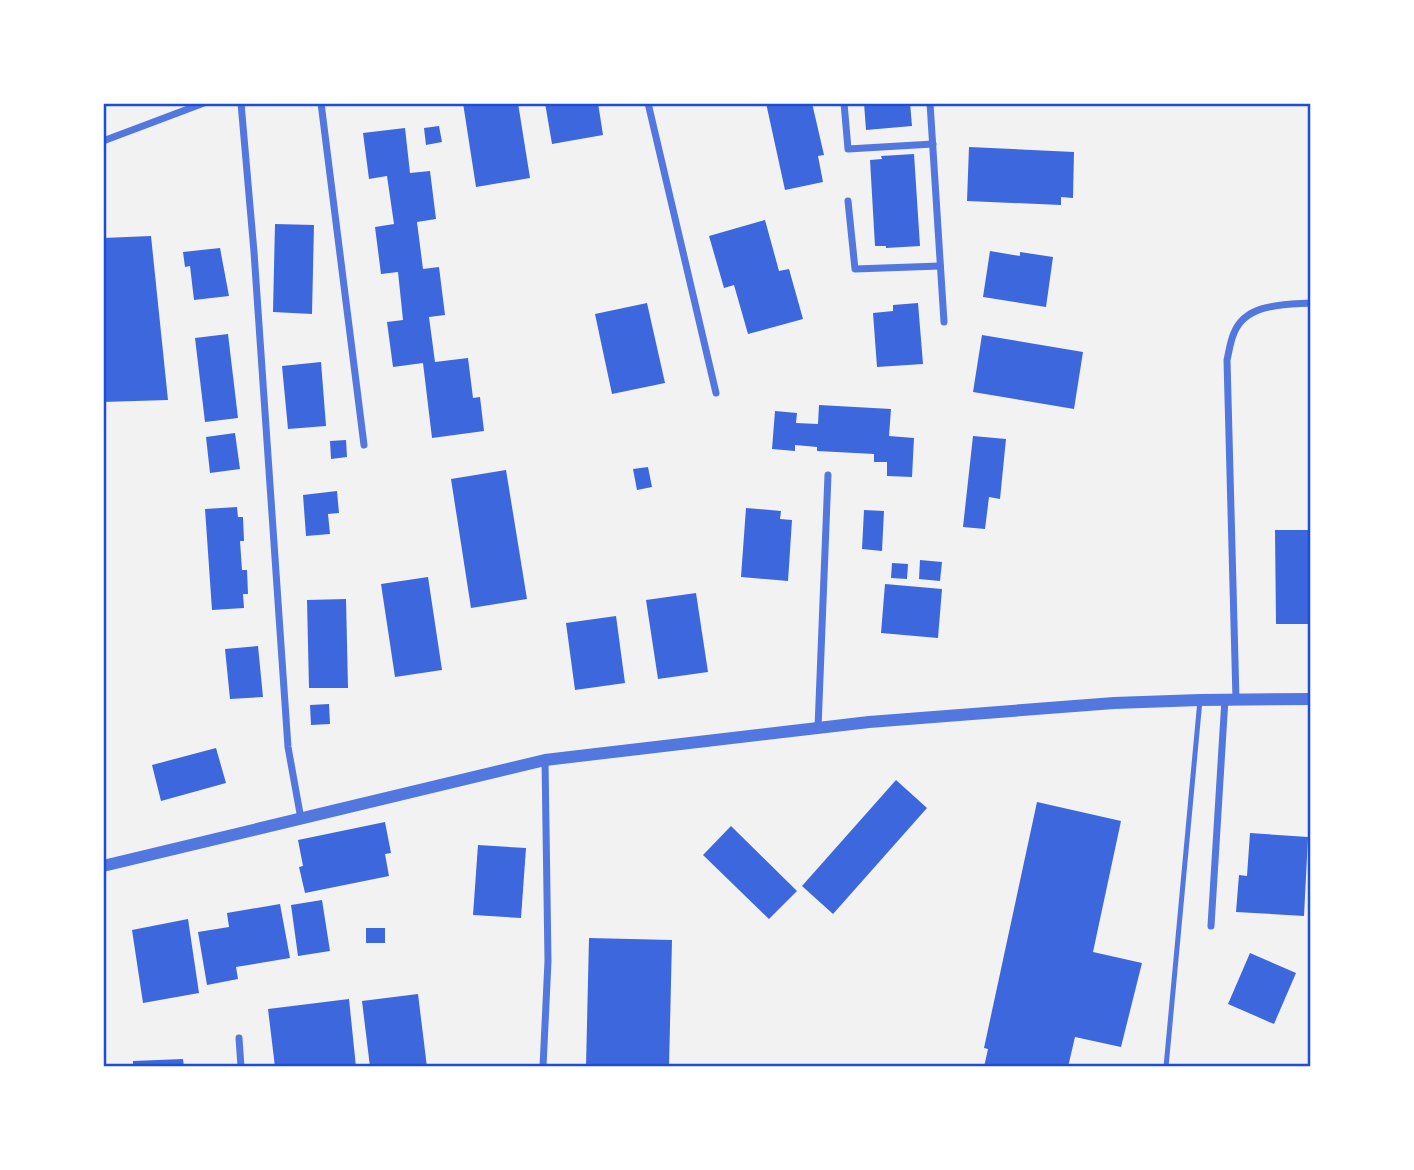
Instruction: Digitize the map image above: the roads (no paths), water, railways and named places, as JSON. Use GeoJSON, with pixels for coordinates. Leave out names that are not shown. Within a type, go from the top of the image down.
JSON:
{"type":"FeatureCollection","features":[{"type":"Feature","properties":{"kind":"street"},"geometry":{"type":"LineString","coordinates":[[103,141],[204,103]]}},
{"type":"Feature","properties":{"kind":"street"},"geometry":{"type":"LineString","coordinates":[[240,103],[254,252],[288,747],[301,819]]}},
{"type":"Feature","properties":{"kind":"street"},"geometry":{"type":"LineString","coordinates":[[320,103],[364,445]]}},
{"type":"Feature","properties":{"kind":"street"},"geometry":{"type":"LineString","coordinates":[[648,103],[716,393]]}},
{"type":"Feature","properties":{"kind":"street"},"geometry":{"type":"LineString","coordinates":[[844,103],[848,149],[933,144]]}},
{"type":"Feature","properties":{"kind":"street"},"geometry":{"type":"LineString","coordinates":[[930,103],[944,322]]}},
{"type":"Feature","properties":{"kind":"street"},"geometry":{"type":"LineString","coordinates":[[848,201],[855,269],[940,266]]}},
{"type":"Feature","properties":{"kind":"street"},"geometry":{"type":"LineString","coordinates":[[1211,926],[1230,699],[1227,360],[1234,332],[1246,314],[1270,306],[1311,303]]}},
{"type":"Feature","properties":{"kind":"street"},"geometry":{"type":"LineString","coordinates":[[818,728],[828,475]]}},
{"type":"Feature","properties":{"kind":"street"},"geometry":{"type":"LineString","coordinates":[[103,866],[545,761],[818,728],[1087,705],[1230,699],[1311,699]]}},
{"type":"Feature","properties":{"kind":"street"},"geometry":{"type":"LineString","coordinates":[[543,1067],[548,961],[545,761]]}},
{"type":"Feature","properties":{"kind":"street"},"geometry":{"type":"LineString","coordinates":[[239,1038],[241,1067]]}},
{"type":"Feature","properties":{"kind":"lane"},"geometry":{"type":"LineString","coordinates":[[1166,1067],[1200,700]]}}]}
